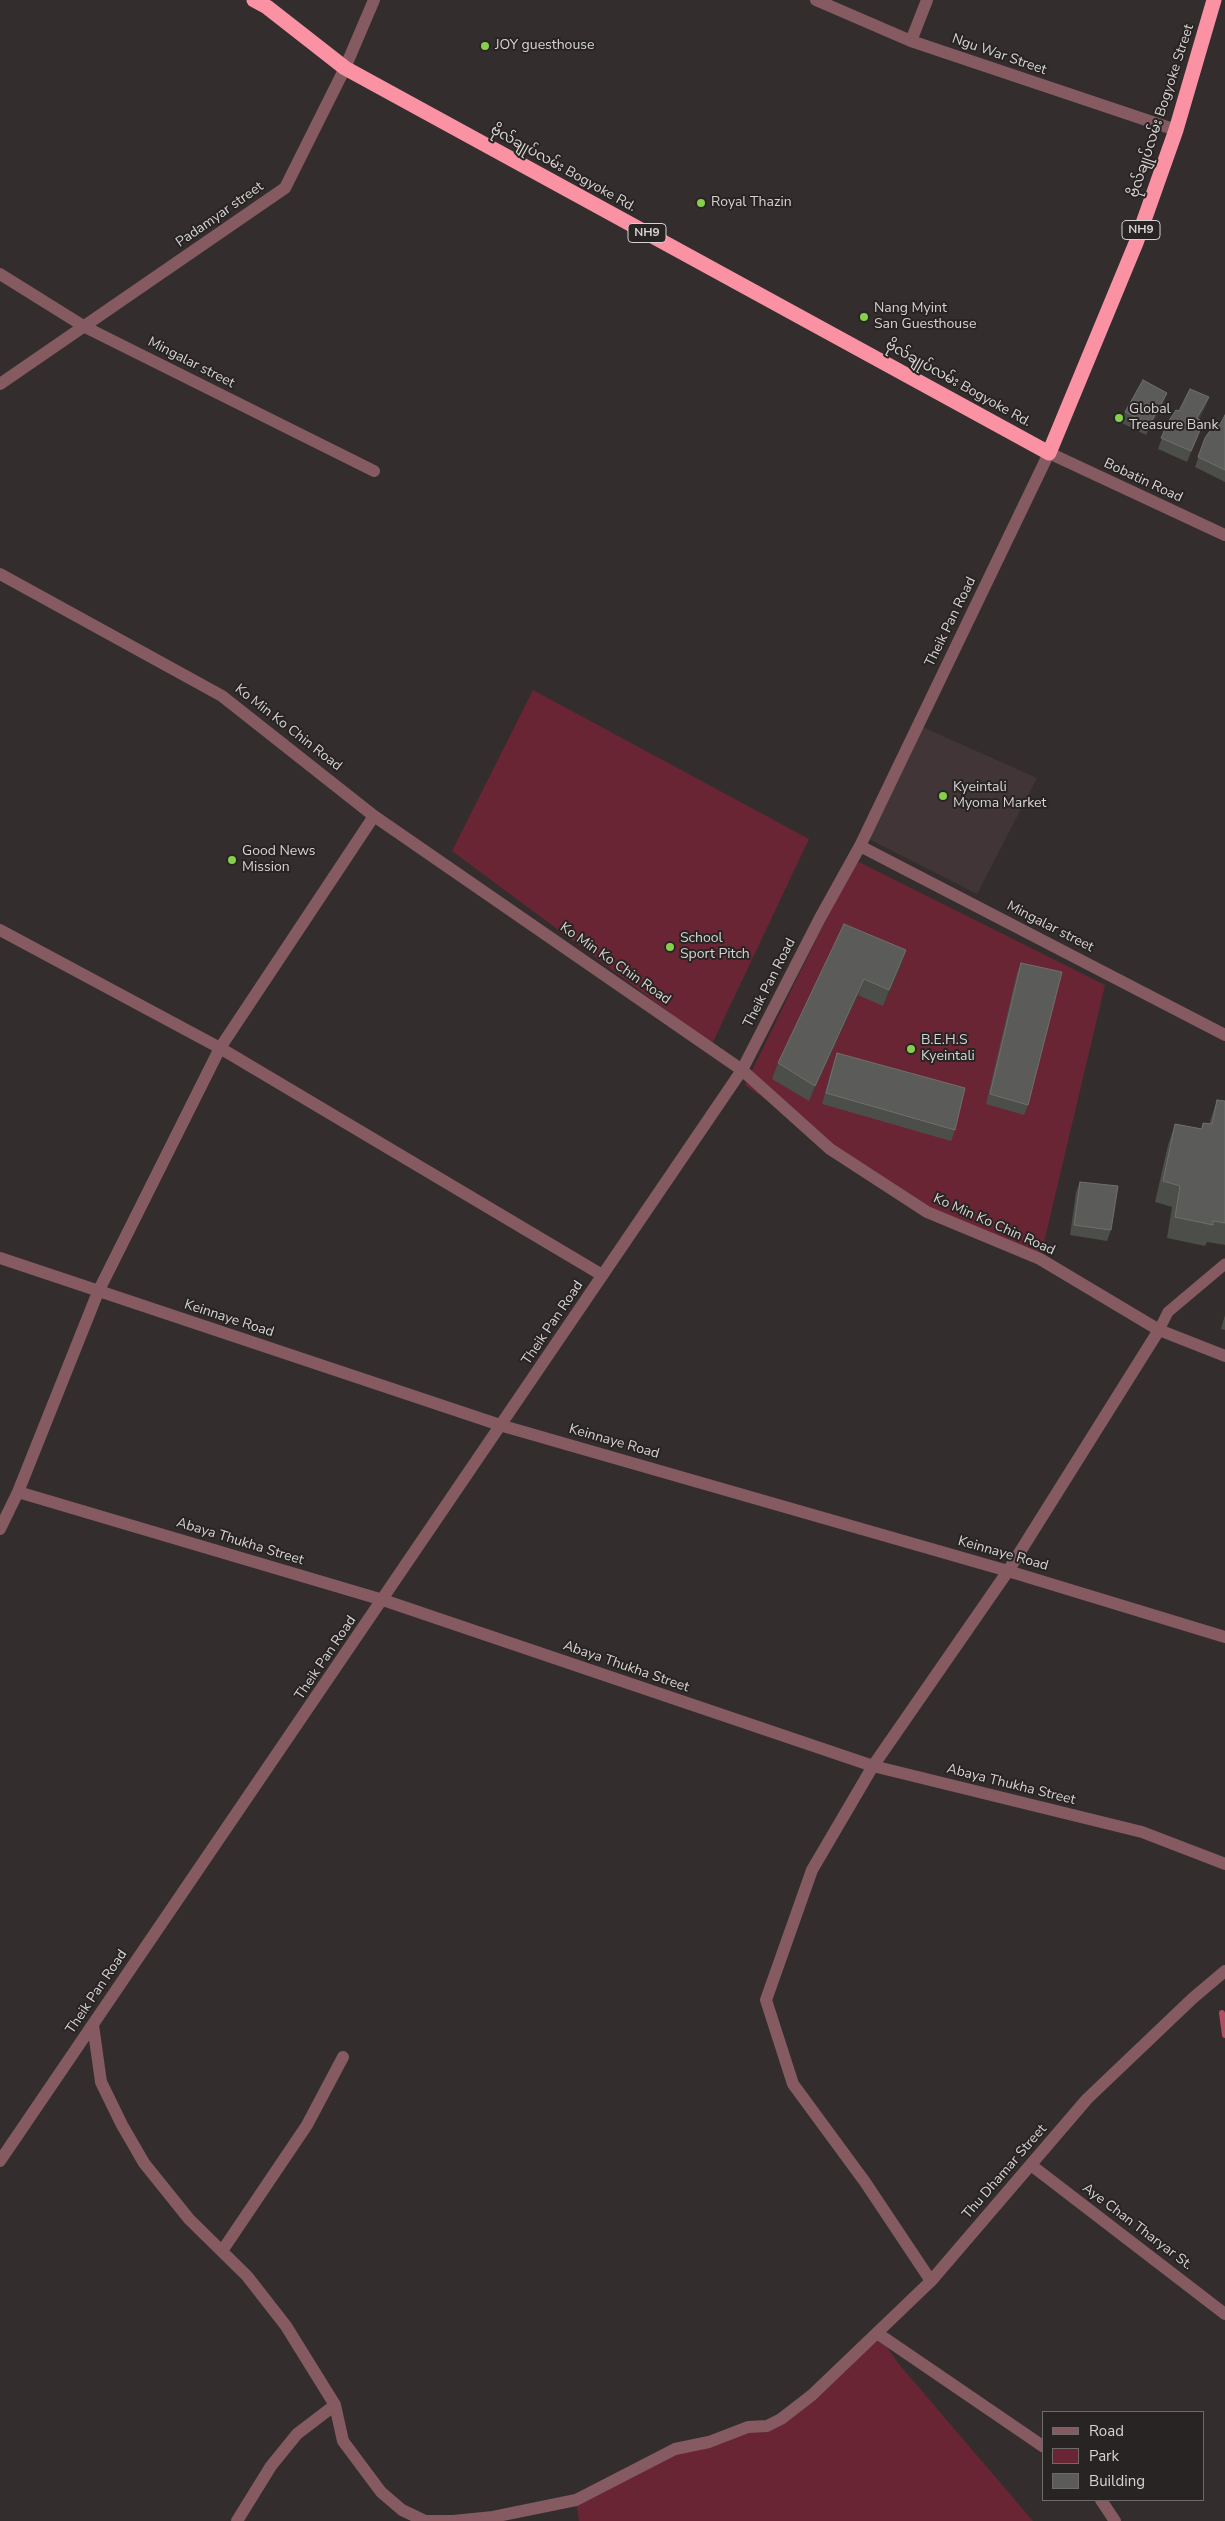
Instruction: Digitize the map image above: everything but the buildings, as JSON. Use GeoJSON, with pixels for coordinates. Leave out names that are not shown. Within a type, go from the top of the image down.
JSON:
{"type":"FeatureCollection","features":[{"type":"Feature","properties":{"kind":"highway","name":"ဗိုလ်ချုပ်လမ်း Bogyoke Rd."},"geometry":{"type":"LineString","coordinates":[[254,0],[267,7],[345,68],[1049,453]]}},
{"type":"Feature","properties":{"kind":"highway","name":"ဗိုလ်ချုပ်လမ်း Bogyoke Street"},"geometry":{"type":"LineString","coordinates":[[1049,453],[1136,243],[1176,130],[1214,0]]}},
{"type":"Feature","properties":{"kind":"street","name":"Padamyar street"},"geometry":{"type":"LineString","coordinates":[[0,384],[285,188],[345,68],[374,0]]}},
{"type":"Feature","properties":{"kind":"street","name":"Ngu War Street"},"geometry":{"type":"LineString","coordinates":[[816,0],[911,41],[1176,130]]}},
{"type":"Feature","properties":{"kind":"street"},"geometry":{"type":"LineString","coordinates":[[911,41],[927,0]]}},
{"type":"Feature","properties":{"kind":"street","name":"Mingalar street"},"geometry":{"type":"LineString","coordinates":[[0,274],[84,327],[374,471]]}},
{"type":"Feature","properties":{"kind":"street","name":"Bobatin Road"},"geometry":{"type":"LineString","coordinates":[[1049,453],[1225,536]]}},
{"type":"Feature","properties":{"kind":"street","name":"Theik Pan Road"},"geometry":{"type":"LineString","coordinates":[[0,2162],[502,1426],[742,1070],[820,918],[860,846],[1049,453]]}},
{"type":"Feature","properties":{"kind":"street","name":"Ko Min Ko Chin Road"},"geometry":{"type":"LineString","coordinates":[[0,574],[222,696],[374,816],[742,1070],[830,1149],[927,1212],[1040,1259],[1159,1330],[1225,1356]]}},
{"type":"Feature","properties":{"kind":"street"},"geometry":{"type":"LineString","coordinates":[[0,1529],[18,1492],[98,1292],[220,1048],[374,816]]}},
{"type":"Feature","properties":{"kind":"street","name":"Mingalar street"},"geometry":{"type":"LineString","coordinates":[[860,846],[1225,1035]]}},
{"type":"Feature","properties":{"kind":"street"},"geometry":{"type":"LineString","coordinates":[[0,930],[220,1048],[602,1276]]}},
{"type":"Feature","properties":{"kind":"street","name":"Keinnaye Road"},"geometry":{"type":"LineString","coordinates":[[0,1258],[502,1426],[1008,1571],[1225,1637]]}},
{"type":"Feature","properties":{"kind":"street"},"geometry":{"type":"LineString","coordinates":[[931,2281],[865,2182],[793,2084],[766,2000],[812,1870],[873,1766],[1008,1571],[1159,1330]]}},
{"type":"Feature","properties":{"kind":"street","name":"Abaya Thukha Street"},"geometry":{"type":"LineString","coordinates":[[18,1492],[383,1600],[873,1766],[1142,1832],[1225,1864]]}},
{"type":"Feature","properties":{"kind":"street","name":"Thu Dhamar Street"},"geometry":{"type":"LineString","coordinates":[[93,2025],[101,2082],[122,2125],[144,2163],[189,2219],[247,2276],[286,2326],[325,2386],[335,2405],[343,2441],[381,2492],[402,2510],[425,2521],[453,2521],[493,2517],[576,2500],[675,2449],[708,2442],[748,2427],[767,2426],[781,2420],[812,2395],[931,2281],[1087,2099],[1193,1998],[1225,1971]]}},
{"type":"Feature","properties":{"kind":"street"},"geometry":{"type":"LineString","coordinates":[[222,2251],[307,2125],[343,2057]]}},
{"type":"Feature","properties":{"kind":"street","name":"Aye Chan Tharyar St."},"geometry":{"type":"LineString","coordinates":[[1031,2165],[1225,2314]]}},
{"type":"Feature","properties":{"kind":"street"},"geometry":{"type":"LineString","coordinates":[[877,2333],[1042,2446]]}},
{"type":"Feature","properties":{"kind":"street"},"geometry":{"type":"LineString","coordinates":[[237,2521],[270,2466],[297,2434],[335,2405]]}},
{"type":"Feature","properties":{"kind":"street"},"geometry":{"type":"LineString","coordinates":[[1103,2501],[1115,2521]]}},
{"type":"Feature","properties":{"kind":"lane"},"geometry":{"type":"LineString","coordinates":[[1159,1330],[1168,1312],[1225,1264]]}},
{"type":"Feature","properties":{"kind":"shaded area"},"geometry":{"type":"Polygon","coordinates":[[[920,726],[1037,778],[977,894],[863,836],[920,726]]]}},
{"type":"Feature","properties":{"kind":"green space","name":"School Sport Pitch"},"geometry":{"type":"Polygon","coordinates":[[[533,690],[809,839],[712,1044],[452,851],[533,690]]]}},
{"type":"Feature","properties":{"kind":"green space"},"geometry":{"type":"Polygon","coordinates":[[[855,860],[1105,985],[1041,1255],[927,1212],[745,1085],[855,860]]]}},
{"type":"Feature","properties":{"kind":"green space"},"geometry":{"type":"Polygon","coordinates":[[[877,2333],[898,2363],[1033,2521],[579,2521],[576,2500],[675,2449],[767,2426],[877,2333]]]}},
{"type":"Feature","properties":{"kind":"waterway"},"geometry":{"type":"LineString","coordinates":[[1222,2013],[1225,2035]]}},
{"type":"Feature","properties":{"kind":"place","name":"JOY guesthouse"},"geometry":{"type":"Point","coordinates":[485,46]}},
{"type":"Feature","properties":{"kind":"place","name":"Royal Thazin"},"geometry":{"type":"Point","coordinates":[701,203]}},
{"type":"Feature","properties":{"kind":"place","name":"Nang Myint San Guesthouse"},"geometry":{"type":"Point","coordinates":[864,317]}},
{"type":"Feature","properties":{"kind":"place","name":"Global Treasure Bank"},"geometry":{"type":"Point","coordinates":[1119,418]}},
{"type":"Feature","properties":{"kind":"place","name":"Kyeintali Myoma Market"},"geometry":{"type":"Point","coordinates":[943,796]}},
{"type":"Feature","properties":{"kind":"place","name":"Good News Mission"},"geometry":{"type":"Point","coordinates":[232,860]}},
{"type":"Feature","properties":{"kind":"place","name":"School Sport Pitch"},"geometry":{"type":"Point","coordinates":[670,947]}},
{"type":"Feature","properties":{"kind":"place","name":"B.E.H.S Kyeintali"},"geometry":{"type":"Point","coordinates":[911,1049]}}]}
